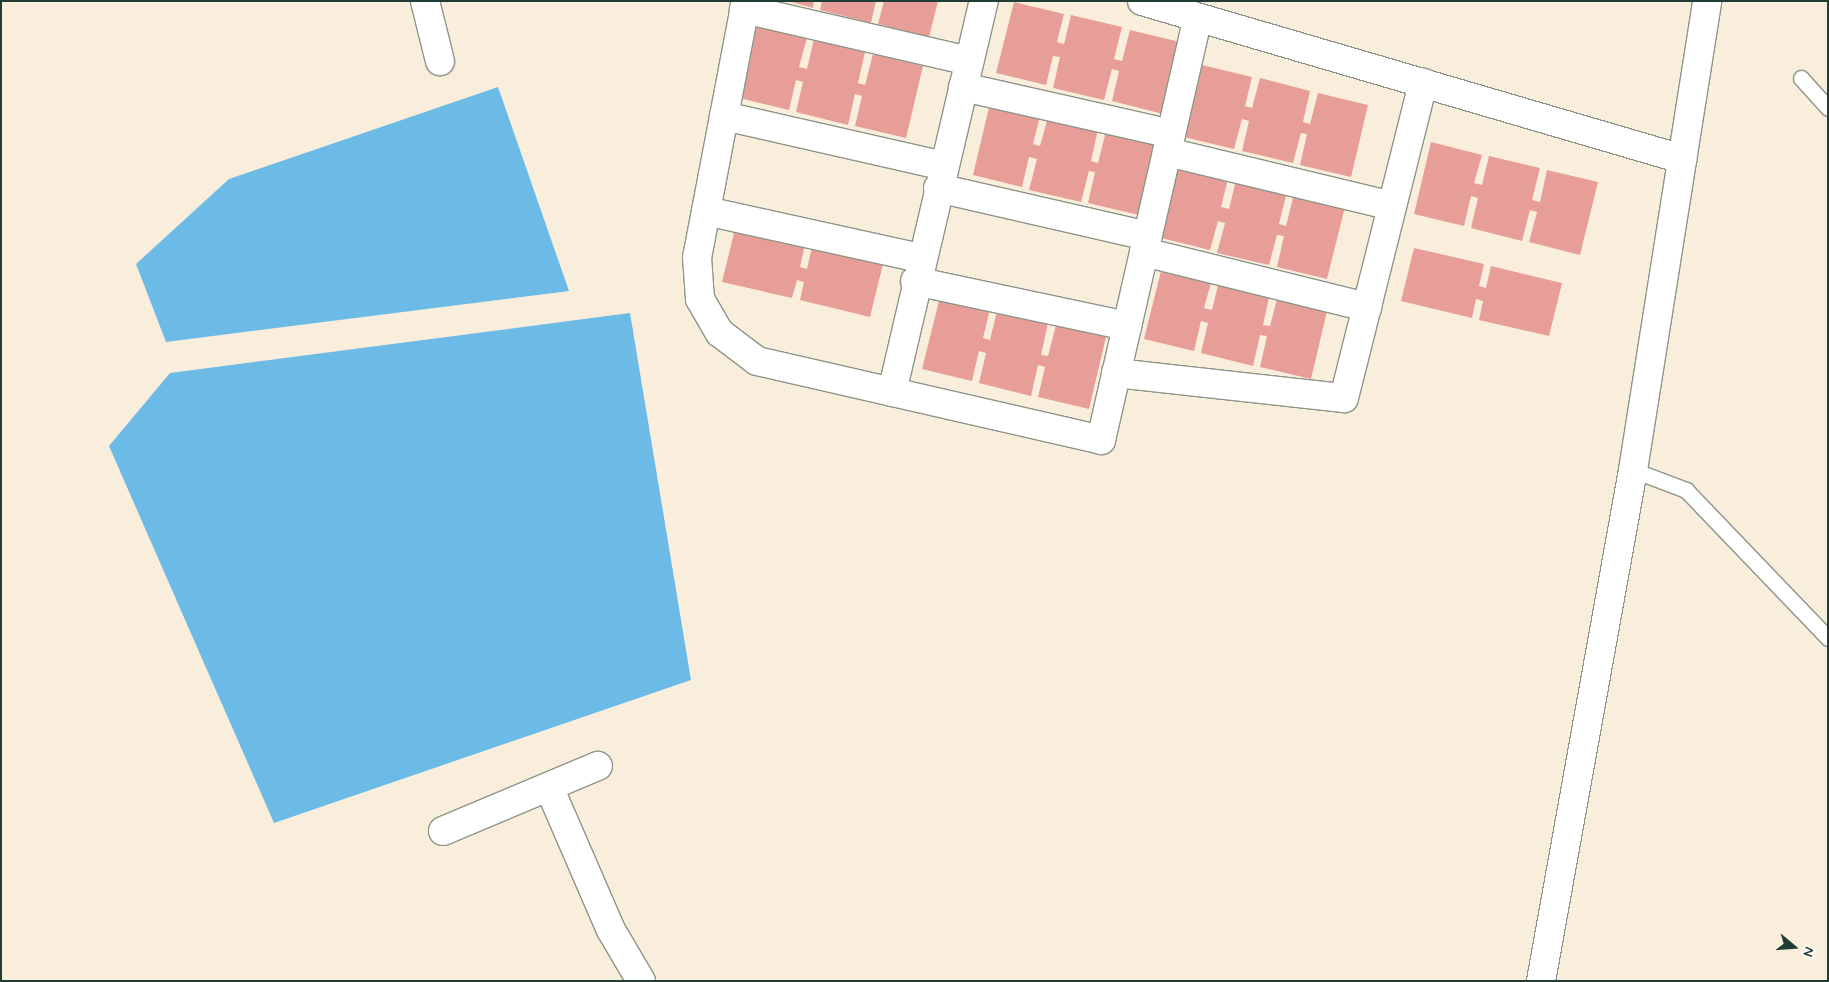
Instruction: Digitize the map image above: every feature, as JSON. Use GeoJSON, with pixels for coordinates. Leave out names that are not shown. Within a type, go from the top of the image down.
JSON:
{"type":"FeatureCollection","features":[{"type":"Feature","properties":{"kind":"street"},"geometry":{"type":"LineString","coordinates":[[424,1],[440,61]]}},
{"type":"Feature","properties":{"kind":"street"},"geometry":{"type":"LineString","coordinates":[[892,392],[918,269],[984,1]]}},
{"type":"Feature","properties":{"kind":"street"},"geometry":{"type":"LineString","coordinates":[[1142,1],[1682,159]]}},
{"type":"Feature","properties":{"kind":"street"},"geometry":{"type":"LineString","coordinates":[[1541,981],[1633,470],[1707,1]]}},
{"type":"Feature","properties":{"kind":"street"},"geometry":{"type":"LineString","coordinates":[[1198,18],[1169,143],[1146,244],[1116,373],[1101,440],[757,361],[720,333],[700,299],[697,257],[745,5],[966,74],[1169,143],[1392,206]]}},
{"type":"Feature","properties":{"kind":"street"},"geometry":{"type":"LineString","coordinates":[[1116,373],[1344,398],[1423,83]]}},
{"type":"Feature","properties":{"kind":"street"},"geometry":{"type":"LineString","coordinates":[[724,116],[941,177],[1146,244],[1367,307]]}},
{"type":"Feature","properties":{"kind":"street"},"geometry":{"type":"LineString","coordinates":[[706,211],[1127,326]]}},
{"type":"Feature","properties":{"kind":"street"},"geometry":{"type":"LineString","coordinates":[[443,831],[598,766]]}},
{"type":"Feature","properties":{"kind":"street"},"geometry":{"type":"LineString","coordinates":[[549,787],[612,930],[642,981]]}},
{"type":"Feature","properties":{"kind":"lane"},"geometry":{"type":"LineString","coordinates":[[1801,78],[1828,108]]}},
{"type":"Feature","properties":{"kind":"lane"},"geometry":{"type":"LineString","coordinates":[[1633,470],[1686,490],[1828,638]]}},
{"type":"Feature","properties":{"kind":"water"},"geometry":{"type":"Polygon","coordinates":[[[498,87],[569,291],[166,342],[136,264],[229,179],[498,87]]]}},
{"type":"Feature","properties":{"kind":"water"},"geometry":{"type":"Polygon","coordinates":[[[630,313],[691,680],[274,823],[109,446],[170,373],[630,313]]]}},
{"type":"Feature","properties":{"kind":"building"},"geometry":{"type":"Polygon","coordinates":[[[788,1],[814,1],[813,8],[788,1]]]}},
{"type":"Feature","properties":{"kind":"building"},"geometry":{"type":"Polygon","coordinates":[[[822,1],[876,1],[871,23],[820,10],[822,1]]]}},
{"type":"Feature","properties":{"kind":"building"},"geometry":{"type":"Polygon","coordinates":[[[884,1],[938,1],[929,37],[878,24],[884,1]]]}},
{"type":"Feature","properties":{"kind":"building"},"geometry":{"type":"Polygon","coordinates":[[[1014,2],[1064,14],[1057,42],[1064,44],[1071,15],[1122,27],[1114,59],[1122,61],[1130,30],[1180,42],[1163,114],[1112,101],[1119,71],[1112,69],[1104,100],[1053,88],[1060,57],[1053,56],[1046,85],[996,73],[1014,2]]]}},
{"type":"Feature","properties":{"kind":"building"},"geometry":{"type":"Polygon","coordinates":[[[756,26],[807,38],[799,67],[807,69],[814,39],[865,52],[858,83],[865,85],[873,54],[923,66],[906,138],[855,126],[862,96],[855,94],[848,125],[796,112],[803,82],[796,80],[789,110],[739,98],[756,26]]]}},
{"type":"Feature","properties":{"kind":"building"},"geometry":{"type":"Polygon","coordinates":[[[1202,65],[1252,77],[1245,106],[1252,108],[1260,78],[1310,91],[1303,122],[1310,124],[1318,93],[1368,105],[1351,177],[1300,165],[1307,134],[1301,133],[1293,163],[1242,151],[1249,121],[1242,119],[1234,149],[1184,137],[1202,65]]]}},
{"type":"Feature","properties":{"kind":"building"},"geometry":{"type":"Polygon","coordinates":[[[990,103],[1040,116],[1033,144],[1040,146],[1048,117],[1098,129],[1091,161],[1098,163],[1106,131],[1157,144],[1139,215],[1088,203],[1095,172],[1089,171],[1081,202],[1029,190],[1037,159],[1029,157],[1022,187],[973,175],[990,103]]]}},
{"type":"Feature","properties":{"kind":"building"},"geometry":{"type":"Polygon","coordinates":[[[1431,142],[1482,155],[1474,183],[1482,185],[1489,156],[1540,168],[1532,200],[1540,202],[1547,170],[1598,182],[1580,255],[1529,242],[1537,212],[1530,210],[1522,241],[1471,228],[1478,198],[1471,196],[1464,226],[1414,214],[1431,142]]]}},
{"type":"Feature","properties":{"kind":"building"},"geometry":{"type":"Polygon","coordinates":[[[1178,167],[1228,179],[1221,207],[1229,209],[1236,180],[1287,192],[1279,224],[1286,226],[1294,194],[1345,207],[1327,279],[1277,267],[1284,236],[1277,235],[1269,265],[1217,253],[1225,223],[1218,221],[1210,250],[1161,238],[1178,167]]]}},
{"type":"Feature","properties":{"kind":"building"},"geometry":{"type":"Polygon","coordinates":[[[735,229],[805,245],[800,267],[807,269],[812,247],[883,264],[870,317],[800,300],[804,282],[797,280],[792,298],[722,282],[735,229]]]}},
{"type":"Feature","properties":{"kind":"building"},"geometry":{"type":"Polygon","coordinates":[[[1414,248],[1484,264],[1479,286],[1486,288],[1491,266],[1562,283],[1549,336],[1479,320],[1483,301],[1476,299],[1472,318],[1401,301],[1414,248]]]}},
{"type":"Feature","properties":{"kind":"building"},"geometry":{"type":"Polygon","coordinates":[[[1162,267],[1212,279],[1204,308],[1212,310],[1219,281],[1270,293],[1263,325],[1270,326],[1278,295],[1328,307],[1311,379],[1260,367],[1267,336],[1260,335],[1253,366],[1201,353],[1208,323],[1201,321],[1194,351],[1144,339],[1162,267]]]}},
{"type":"Feature","properties":{"kind":"building"},"geometry":{"type":"Polygon","coordinates":[[[940,297],[990,309],[983,338],[990,340],[997,311],[1048,323],[1041,355],[1048,356],[1056,325],[1106,337],[1089,409],[1038,397],[1045,367],[1038,365],[1031,396],[979,383],[986,353],[979,351],[972,381],[922,369],[940,297]]]}}]}
